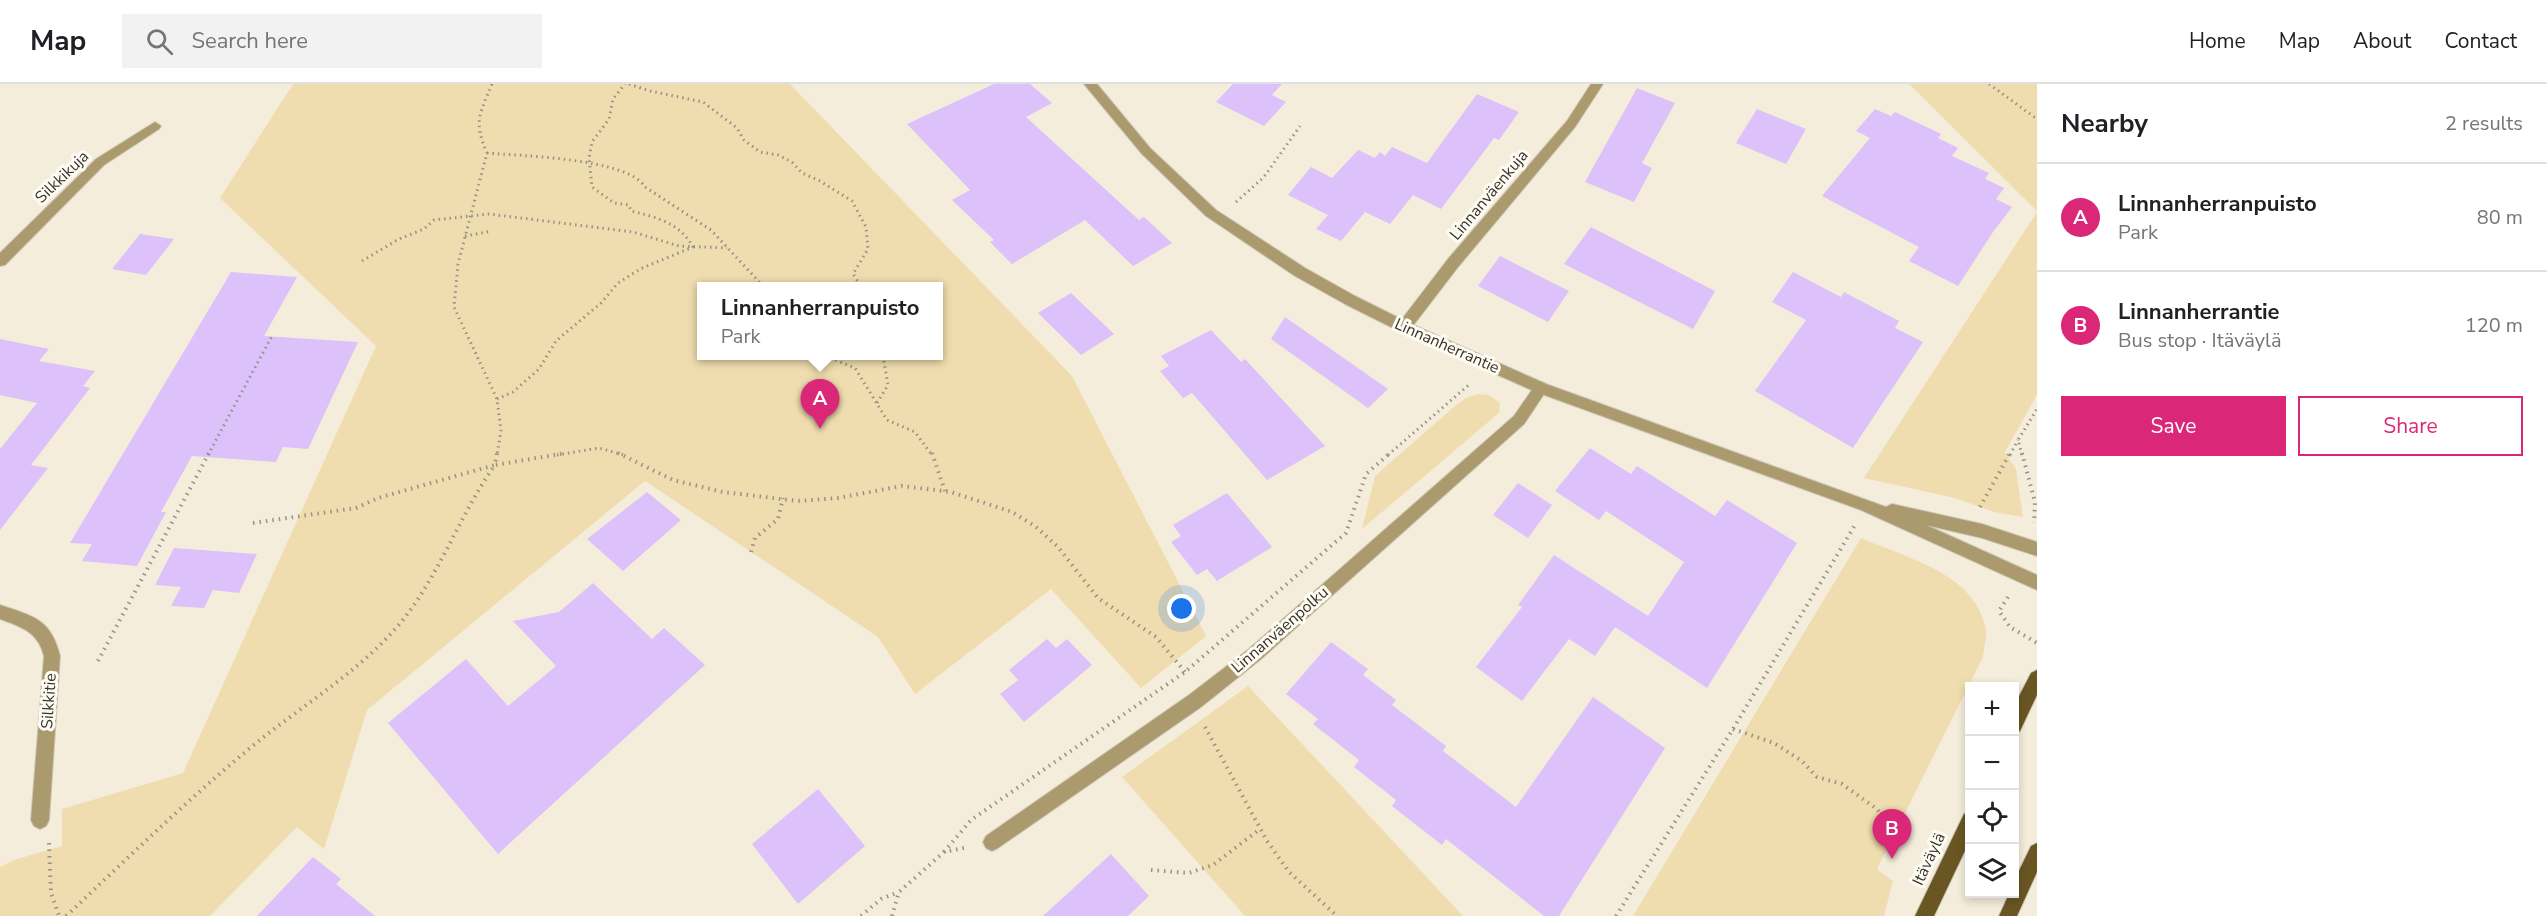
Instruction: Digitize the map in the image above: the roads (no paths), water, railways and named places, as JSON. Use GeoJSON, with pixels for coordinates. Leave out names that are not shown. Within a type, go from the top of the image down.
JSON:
{"type":"FeatureCollection","features":[{"type":"Feature","properties":{"kind":"main road"},"geometry":{"type":"LineString","coordinates":[[2019,715],[2037,678]]}},
{"type":"Feature","properties":{"kind":"main road","name":"Itäväylä"},"geometry":{"type":"LineString","coordinates":[[1924,916],[1965,830]]}},
{"type":"Feature","properties":{"kind":"main road"},"geometry":{"type":"LineString","coordinates":[[2008,916],[2037,852]]}},
{"type":"Feature","properties":{"kind":"street","name":"Linnanherrantie"},"geometry":{"type":"LineString","coordinates":[[1090,84],[1146,151],[1211,213],[1300,272],[1404,327],[1541,388],[1866,505],[2037,583]]}},
{"type":"Feature","properties":{"kind":"street","name":"Linnanväenkuja"},"geometry":{"type":"LineString","coordinates":[[1404,327],[1453,262],[1571,124],[1597,84]]}},
{"type":"Feature","properties":{"kind":"street","name":"Silkkikuja"},"geometry":{"type":"LineString","coordinates":[[0,261],[100,162],[155,126]]}},
{"type":"Feature","properties":{"kind":"street","name":"Linnanväenpolku"},"geometry":{"type":"LineString","coordinates":[[992,842],[1195,701],[1255,654],[1519,420],[1541,388]]}},
{"type":"Feature","properties":{"kind":"street","name":"Linnanherrantie"},"geometry":{"type":"LineString","coordinates":[[1866,505],[1982,531],[2037,549]]}},
{"type":"Feature","properties":{"kind":"street","name":"Silkkitie"},"geometry":{"type":"LineString","coordinates":[[0,612],[35,624],[49,639],[52,656],[40,820]]}},
{"type":"Feature","properties":{"kind":"place","name":"Linnanherranpuisto"},"geometry":{"type":"Point","coordinates":[820,429]}},
{"type":"Feature","properties":{"kind":"place","name":"Linnanherrantie"},"geometry":{"type":"Point","coordinates":[1892,859]}}]}
